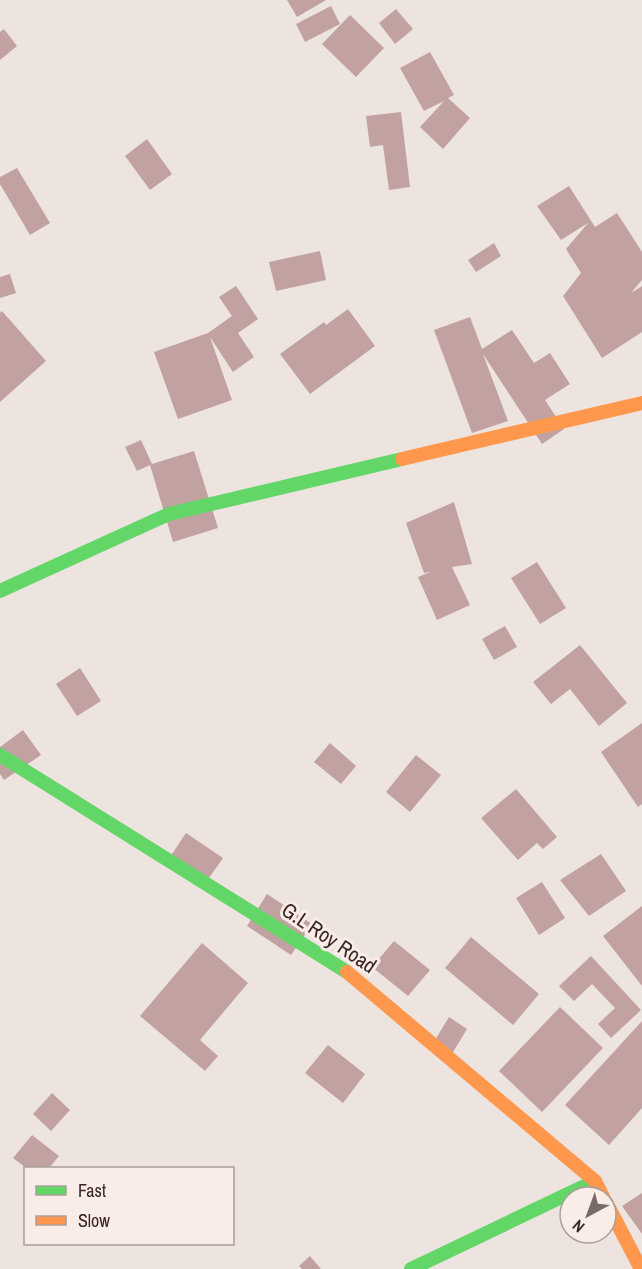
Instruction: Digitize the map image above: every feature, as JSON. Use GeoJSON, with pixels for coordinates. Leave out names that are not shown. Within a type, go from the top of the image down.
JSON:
{"type":"FeatureCollection","features":[{"type":"Feature","properties":{"kind":"street"},"geometry":{"type":"LineString","coordinates":[[0,591],[170,514],[642,402]]}},
{"type":"Feature","properties":{"kind":"street","name":"G.L Roy Road"},"geometry":{"type":"LineString","coordinates":[[0,755],[350,974],[597,1185]]}},
{"type":"Feature","properties":{"kind":"street"},"geometry":{"type":"LineString","coordinates":[[411,1269],[595,1181]]}},
{"type":"Feature","properties":{"kind":"street"},"geometry":{"type":"LineString","coordinates":[[618,1224],[642,1269]]}},
{"type":"Feature","properties":{"kind":"building"},"geometry":{"type":"Polygon","coordinates":[[[287,0],[326,0],[297,17],[287,0]]]}},
{"type":"Feature","properties":{"kind":"building"},"geometry":{"type":"Polygon","coordinates":[[[331,6],[340,24],[305,42],[296,24],[331,6]]]}},
{"type":"Feature","properties":{"kind":"building"},"geometry":{"type":"Polygon","coordinates":[[[396,9],[413,29],[395,44],[379,23],[396,9]]]}},
{"type":"Feature","properties":{"kind":"building"},"geometry":{"type":"Polygon","coordinates":[[[350,15],[384,48],[356,77],[322,44],[350,15]]]}},
{"type":"Feature","properties":{"kind":"building"},"geometry":{"type":"Polygon","coordinates":[[[4,29],[17,46],[0,60],[0,32],[4,29]]]}},
{"type":"Feature","properties":{"kind":"building"},"geometry":{"type":"Polygon","coordinates":[[[430,52],[454,95],[448,98],[470,118],[443,149],[420,127],[444,101],[424,111],[400,68],[430,52]]]}},
{"type":"Feature","properties":{"kind":"building"},"geometry":{"type":"Polygon","coordinates":[[[401,112],[410,187],[389,190],[383,145],[370,147],[366,116],[401,112]]]}},
{"type":"Feature","properties":{"kind":"building"},"geometry":{"type":"Polygon","coordinates":[[[147,139],[172,174],[150,190],[125,156],[147,139]]]}},
{"type":"Feature","properties":{"kind":"building"},"geometry":{"type":"Polygon","coordinates":[[[17,168],[50,223],[30,235],[0,184],[0,177],[17,168]]]}},
{"type":"Feature","properties":{"kind":"building"},"geometry":{"type":"Polygon","coordinates":[[[569,186],[595,227],[617,213],[642,252],[642,280],[631,293],[642,286],[642,332],[602,358],[563,296],[581,273],[566,249],[588,223],[561,240],[537,206],[569,186]]]}},
{"type":"Feature","properties":{"kind":"building"},"geometry":{"type":"Polygon","coordinates":[[[494,243],[501,256],[476,272],[468,260],[494,243]]]}},
{"type":"Feature","properties":{"kind":"building"},"geometry":{"type":"Polygon","coordinates":[[[320,251],[326,280],[276,291],[269,262],[320,251]]]}},
{"type":"Feature","properties":{"kind":"building"},"geometry":{"type":"Polygon","coordinates":[[[10,274],[16,293],[0,298],[0,277],[10,274]]]}},
{"type":"Feature","properties":{"kind":"building"},"geometry":{"type":"Polygon","coordinates":[[[236,286],[258,319],[238,333],[254,357],[233,372],[210,337],[232,400],[178,419],[154,352],[208,333],[232,316],[219,297],[236,286]]]}},
{"type":"Feature","properties":{"kind":"building"},"geometry":{"type":"Polygon","coordinates":[[[348,309],[375,346],[310,394],[280,354],[324,322],[326,325],[348,309]]]}},
{"type":"Feature","properties":{"kind":"building"},"geometry":{"type":"Polygon","coordinates":[[[2,311],[46,361],[0,402],[0,313],[2,311]]]}},
{"type":"Feature","properties":{"kind":"building"},"geometry":{"type":"Polygon","coordinates":[[[470,317],[482,349],[512,330],[534,363],[550,353],[570,384],[545,400],[564,429],[542,444],[483,354],[508,421],[472,433],[434,330],[470,317]]]}},
{"type":"Feature","properties":{"kind":"building"},"geometry":{"type":"Polygon","coordinates":[[[141,440],[152,464],[194,451],[218,528],[173,542],[150,465],[137,471],[125,447],[141,440]]]}},
{"type":"Feature","properties":{"kind":"building"},"geometry":{"type":"Polygon","coordinates":[[[454,502],[472,564],[452,567],[470,605],[437,620],[418,577],[430,572],[424,573],[406,523],[454,502]]]}},
{"type":"Feature","properties":{"kind":"building"},"geometry":{"type":"Polygon","coordinates":[[[537,562],[566,608],[540,624],[511,578],[537,562]]]}},
{"type":"Feature","properties":{"kind":"building"},"geometry":{"type":"Polygon","coordinates":[[[505,626],[517,647],[494,660],[482,639],[505,626]]]}},
{"type":"Feature","properties":{"kind":"building"},"geometry":{"type":"Polygon","coordinates":[[[580,645],[627,703],[599,726],[570,689],[551,704],[533,682],[580,645]]]}},
{"type":"Feature","properties":{"kind":"building"},"geometry":{"type":"Polygon","coordinates":[[[80,668],[101,701],[77,716],[56,684],[80,668]]]}},
{"type":"Feature","properties":{"kind":"building"},"geometry":{"type":"Polygon","coordinates":[[[642,723],[642,804],[638,807],[601,752],[642,723]]]}},
{"type":"Feature","properties":{"kind":"building"},"geometry":{"type":"Polygon","coordinates":[[[23,730],[41,755],[4,780],[0,774],[0,747],[23,730]]]}},
{"type":"Feature","properties":{"kind":"building"},"geometry":{"type":"Polygon","coordinates":[[[330,743],[356,766],[341,784],[314,762],[330,743]]]}},
{"type":"Feature","properties":{"kind":"building"},"geometry":{"type":"Polygon","coordinates":[[[416,755],[441,775],[410,812],[386,792],[416,755]]]}},
{"type":"Feature","properties":{"kind":"building"},"geometry":{"type":"Polygon","coordinates":[[[516,789],[557,837],[543,849],[537,843],[518,860],[481,818],[516,789]]]}},
{"type":"Feature","properties":{"kind":"building"},"geometry":{"type":"Polygon","coordinates":[[[186,833],[223,858],[204,885],[168,860],[186,833]]]}},
{"type":"Feature","properties":{"kind":"building"},"geometry":{"type":"Polygon","coordinates":[[[601,854],[626,891],[589,916],[560,880],[601,854]]]}},
{"type":"Feature","properties":{"kind":"building"},"geometry":{"type":"Polygon","coordinates":[[[542,882],[565,918],[539,935],[516,898],[542,882]]]}},
{"type":"Feature","properties":{"kind":"building"},"geometry":{"type":"Polygon","coordinates":[[[267,894],[312,924],[291,955],[247,926],[267,894]]]}},
{"type":"Feature","properties":{"kind":"building"},"geometry":{"type":"Polygon","coordinates":[[[642,906],[642,986],[603,936],[642,906]]]}},
{"type":"Feature","properties":{"kind":"building"},"geometry":{"type":"Polygon","coordinates":[[[471,937],[539,994],[513,1025],[445,968],[471,937]]]}},
{"type":"Feature","properties":{"kind":"building"},"geometry":{"type":"Polygon","coordinates":[[[394,941],[430,970],[408,996],[372,967],[394,941]]]}},
{"type":"Feature","properties":{"kind":"building"},"geometry":{"type":"Polygon","coordinates":[[[202,943],[248,983],[200,1040],[218,1056],[205,1071],[140,1016],[202,943]]]}},
{"type":"Feature","properties":{"kind":"building"},"geometry":{"type":"Polygon","coordinates":[[[591,956],[641,1010],[611,1038],[598,1024],[615,1008],[592,984],[574,1001],[559,986],[591,956]]]}},
{"type":"Feature","properties":{"kind":"building"},"geometry":{"type":"Polygon","coordinates":[[[560,1007],[603,1048],[542,1112],[499,1071],[560,1007]]]}},
{"type":"Feature","properties":{"kind":"building"},"geometry":{"type":"Polygon","coordinates":[[[449,1017],[467,1029],[450,1057],[432,1045],[449,1017]]]}},
{"type":"Feature","properties":{"kind":"building"},"geometry":{"type":"Polygon","coordinates":[[[642,1021],[642,1108],[609,1145],[565,1105],[642,1021]]]}},
{"type":"Feature","properties":{"kind":"building"},"geometry":{"type":"Polygon","coordinates":[[[328,1045],[365,1074],[343,1103],[305,1073],[328,1045]]]}},
{"type":"Feature","properties":{"kind":"building"},"geometry":{"type":"Polygon","coordinates":[[[52,1093],[70,1110],[51,1131],[33,1114],[52,1093]]]}},
{"type":"Feature","properties":{"kind":"building"},"geometry":{"type":"Polygon","coordinates":[[[32,1135],[59,1156],[50,1167],[25,1167],[13,1158],[32,1135]]]}},
{"type":"Feature","properties":{"kind":"building"},"geometry":{"type":"Polygon","coordinates":[[[642,1193],[642,1234],[622,1206],[642,1193]]]}},
{"type":"Feature","properties":{"kind":"building"},"geometry":{"type":"Polygon","coordinates":[[[310,1256],[321,1269],[302,1269],[299,1266],[310,1256]]]}},
{"type":"Feature","properties":{"kind":"traffic: fast"},"geometry":{"type":"LineString","coordinates":[[0,591],[169,514],[402,459]]}},
{"type":"Feature","properties":{"kind":"traffic: fast"},"geometry":{"type":"LineString","coordinates":[[0,755],[347,972]]}},
{"type":"Feature","properties":{"kind":"traffic: fast"},"geometry":{"type":"LineString","coordinates":[[411,1269],[595,1181]]}},
{"type":"Feature","properties":{"kind":"traffic: slow"},"geometry":{"type":"LineString","coordinates":[[402,459],[642,403]]}},
{"type":"Feature","properties":{"kind":"traffic: slow"},"geometry":{"type":"LineString","coordinates":[[347,972],[597,1185]]}},
{"type":"Feature","properties":{"kind":"traffic: slow"},"geometry":{"type":"LineString","coordinates":[[618,1225],[641,1269]]}}]}
